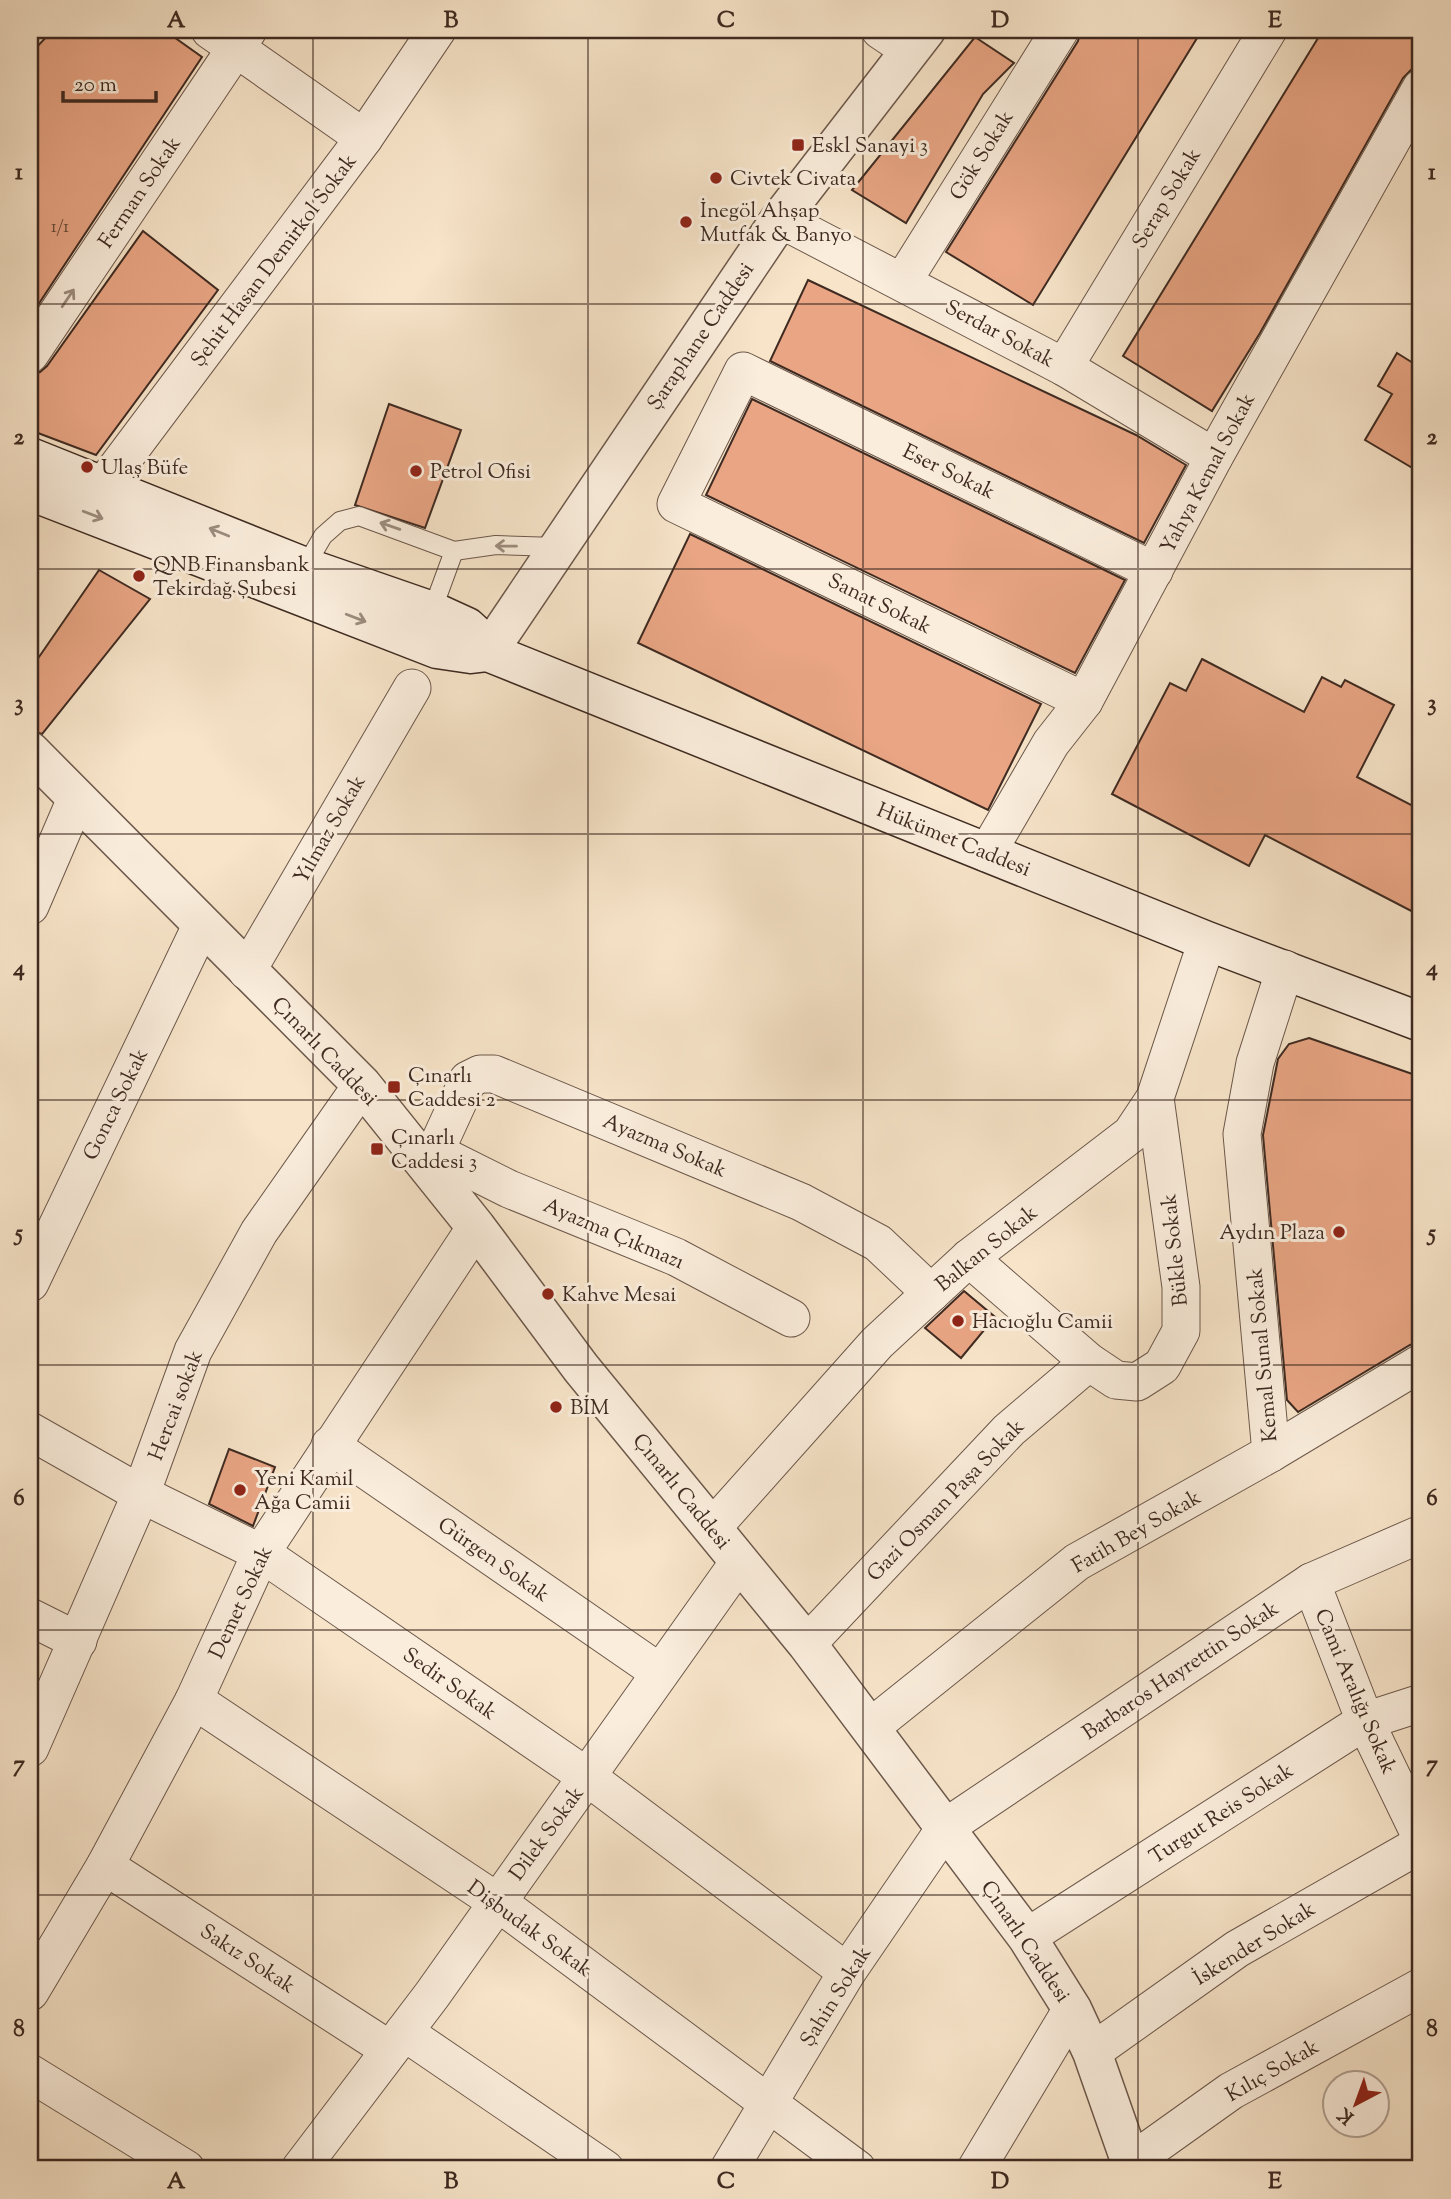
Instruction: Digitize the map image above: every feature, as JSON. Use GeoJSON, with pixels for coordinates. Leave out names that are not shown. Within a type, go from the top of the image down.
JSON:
{"type":"FeatureCollection","features":[{"type":"Feature","properties":{"kind":"street","name":"Şehit Hasan Demirkol Sokak"},"geometry":{"type":"LineString","coordinates":[[103,486],[364,138],[438,30]]}},
{"type":"Feature","properties":{"kind":"street","name":"Gök Sokak"},"geometry":{"type":"LineString","coordinates":[[903,281],[1060,30]]}},
{"type":"Feature","properties":{"kind":"street","name":"Serap Sokak"},"geometry":{"type":"LineString","coordinates":[[1064,367],[1268,30]]}},
{"type":"Feature","properties":{"kind":"street"},"geometry":{"type":"LineString","coordinates":[[231,36],[364,138]]}},
{"type":"Feature","properties":{"kind":"street","name":"Ferman Sokak"},"geometry":{"type":"LineString","coordinates":[[30,354],[231,36]]}},
{"type":"Feature","properties":{"kind":"street","name":"Şaraphane Caddesi"},"geometry":{"type":"LineString","coordinates":[[488,652],[905,37]]}},
{"type":"Feature","properties":{"kind":"street","name":"Yahya Kemal Sokak"},"geometry":{"type":"LineString","coordinates":[[987,853],[1051,743],[1084,701],[1214,457],[1421,88]]}},
{"type":"Feature","properties":{"kind":"street","name":"Serdar Sokak"},"geometry":{"type":"LineString","coordinates":[[780,219],[1064,367],[1214,457]]}},
{"type":"Feature","properties":{"kind":"street","name":"Sanat Sokak"},"geometry":{"type":"LineString","coordinates":[[743,371],[676,504],[1084,701]]}},
{"type":"Feature","properties":{"kind":"street","name":"Eser Sokak"},"geometry":{"type":"LineString","coordinates":[[743,371],[1154,571]]}},
{"type":"Feature","properties":{"kind":"street","name":"Hükümet Caddesi"},"geometry":{"type":"LineString","coordinates":[[30,457],[103,486],[437,649],[471,654],[488,652],[1207,941],[1421,1022]]}},
{"type":"Feature","properties":{"kind":"street","name":"Hükümet Caddesi"},"geometry":{"type":"LineString","coordinates":[[30,491],[299,580],[432,611],[467,627],[480,639],[488,652]]}},
{"type":"Feature","properties":{"kind":"street","name":"Yılmaz Sokak"},"geometry":{"type":"LineString","coordinates":[[247,971],[412,688]]}},
{"type":"Feature","properties":{"kind":"street","name":"Çınarlı Caddesi"},"geometry":{"type":"LineString","coordinates":[[30,751],[201,926],[362,1084],[427,1155],[476,1227],[581,1368],[807,1644],[1027,1937],[1073,2009],[1092,2052],[1132,2166]]}},
{"type":"Feature","properties":{"kind":"street"},"geometry":{"type":"LineString","coordinates":[[30,906],[76,799]]}},
{"type":"Feature","properties":{"kind":"street","name":"Gonca Sokak"},"geometry":{"type":"LineString","coordinates":[[30,1283],[201,926]]}},
{"type":"Feature","properties":{"kind":"street","name":"Balkan Sokak"},"geometry":{"type":"LineString","coordinates":[[712,1528],[877,1343],[970,1258],[1131,1134],[1154,1098],[1207,941]]}},
{"type":"Feature","properties":{"kind":"street","name":"Kemal Sunal Sokak"},"geometry":{"type":"LineString","coordinates":[[1272,1454],[1242,1134],[1255,1063],[1285,969]]}},
{"type":"Feature","properties":{"kind":"street","name":"Ayazma Sokak"},"geometry":{"type":"LineString","coordinates":[[427,1155],[468,1080],[480,1074],[494,1074],[801,1202],[878,1243],[931,1293]]}},
{"type":"Feature","properties":{"kind":"street","name":"Hercai sokak"},"geometry":{"type":"LineString","coordinates":[[30,1748],[141,1494],[193,1351],[260,1232],[362,1084]]}},
{"type":"Feature","properties":{"kind":"street","name":"Bükle Sokak"},"geometry":{"type":"LineString","coordinates":[[970,1258],[1089,1362],[1116,1380],[1137,1382],[1162,1366],[1181,1331],[1181,1287],[1154,1098]]}},
{"type":"Feature","properties":{"kind":"street","name":"Ayazma Çıkmazı"},"geometry":{"type":"LineString","coordinates":[[427,1155],[676,1257],[791,1318]]}},
{"type":"Feature","properties":{"kind":"street","name":"Demet Sokak"},"geometry":{"type":"LineString","coordinates":[[30,1992],[105,1866],[194,1700],[261,1553],[476,1227]]}},
{"type":"Feature","properties":{"kind":"street","name":"Gazi Osman Paşa Sokak"},"geometry":{"type":"LineString","coordinates":[[807,1644],[1009,1430],[1089,1362]]}},
{"type":"Feature","properties":{"kind":"street","name":"Fatih Bey Sokak"},"geometry":{"type":"LineString","coordinates":[[871,1727],[1077,1562],[1272,1454],[1421,1363]]}},
{"type":"Feature","properties":{"kind":"street","name":"Sedir Sokak"},"geometry":{"type":"LineString","coordinates":[[30,1431],[141,1494],[261,1553],[586,1776],[847,1972]]}},
{"type":"Feature","properties":{"kind":"street","name":"Gürgen Sokak"},"geometry":{"type":"LineString","coordinates":[[330,1445],[659,1672]]}},
{"type":"Feature","properties":{"kind":"street","name":"Barbaros Hayrettin Sokak"},"geometry":{"type":"LineString","coordinates":[[946,1827],[1311,1582],[1421,1533]]}},
{"type":"Feature","properties":{"kind":"street","name":"Dilek Sokak"},"geometry":{"type":"LineString","coordinates":[[300,2169],[397,2041],[739,1562]]}},
{"type":"Feature","properties":{"kind":"street","name":"Cami Aralığı Sokak"},"geometry":{"type":"LineString","coordinates":[[1311,1582],[1365,1721],[1421,1837]]}},
{"type":"Feature","properties":{"kind":"street"},"geometry":{"type":"LineString","coordinates":[[30,1617],[78,1641]]}},
{"type":"Feature","properties":{"kind":"street","name":"Dişbudak Sokak"},"geometry":{"type":"LineString","coordinates":[[194,1700],[496,1901],[857,2169]]}},
{"type":"Feature","properties":{"kind":"street","name":"Turgut Reis Sokak"},"geometry":{"type":"LineString","coordinates":[[1027,1937],[1365,1721],[1421,1703]]}},
{"type":"Feature","properties":{"kind":"street","name":"Şahin Sokak"},"geometry":{"type":"LineString","coordinates":[[729,2169],[847,1972],[946,1827]]}},
{"type":"Feature","properties":{"kind":"street","name":"İskender Sokak"},"geometry":{"type":"LineString","coordinates":[[1092,2052],[1237,1949],[1421,1844]]}},
{"type":"Feature","properties":{"kind":"street","name":"Sakız Sokak"},"geometry":{"type":"LineString","coordinates":[[105,1866],[605,2169]]}},
{"type":"Feature","properties":{"kind":"street","name":"Kılıç Sokak"},"geometry":{"type":"LineString","coordinates":[[1132,2166],[1231,2091],[1421,1987]]}},
{"type":"Feature","properties":{"kind":"street"},"geometry":{"type":"LineString","coordinates":[[976,2169],[1073,2009]]}},
{"type":"Feature","properties":{"kind":"street"},"geometry":{"type":"LineString","coordinates":[[30,2073],[186,2169]]}},
{"type":"Feature","properties":{"kind":"lane"},"geometry":{"type":"LineString","coordinates":[[299,580],[331,528],[340,521],[359,516],[454,551],[496,545],[557,547]]}},
{"type":"Feature","properties":{"kind":"lane"},"geometry":{"type":"LineString","coordinates":[[432,611],[454,551]]}},
{"type":"Feature","properties":{"kind":"building"},"geometry":{"type":"Polygon","coordinates":[[[53,30],[164,30],[202,57],[30,317],[30,54],[53,30]]]}},
{"type":"Feature","properties":{"kind":"building"},"geometry":{"type":"Polygon","coordinates":[[[1081,30],[1202,30],[1033,305],[946,252],[1078,41],[1081,30]]]}},
{"type":"Feature","properties":{"kind":"building"},"geometry":{"type":"Polygon","coordinates":[[[1323,30],[1421,30],[1421,67],[1411,70],[1403,78],[1260,333],[1212,411],[1123,356],[1323,30]]]}},
{"type":"Feature","properties":{"kind":"building"},"geometry":{"type":"Polygon","coordinates":[[[975,37],[1014,63],[983,94],[906,223],[852,190],[975,37]]]}},
{"type":"Feature","properties":{"kind":"building"},"geometry":{"type":"Polygon","coordinates":[[[143,231],[218,290],[96,455],[30,430],[30,375],[47,366],[143,231]]]}},
{"type":"Feature","properties":{"kind":"building"},"geometry":{"type":"Polygon","coordinates":[[[808,280],[1136,435],[1186,465],[1144,543],[770,361],[808,280]]]}},
{"type":"Feature","properties":{"kind":"building"},"geometry":{"type":"Polygon","coordinates":[[[1397,353],[1421,368],[1421,473],[1365,440],[1392,394],[1378,386],[1397,353]]]}},
{"type":"Feature","properties":{"kind":"building"},"geometry":{"type":"Polygon","coordinates":[[[752,399],[1125,580],[1075,673],[706,495],[752,399]]]}},
{"type":"Feature","properties":{"kind":"building"},"geometry":{"type":"Polygon","coordinates":[[[389,404],[461,430],[425,528],[355,505],[389,404]]]}},
{"type":"Feature","properties":{"kind":"building"},"geometry":{"type":"Polygon","coordinates":[[[690,534],[1041,704],[988,810],[638,643],[690,534]]]}},
{"type":"Feature","properties":{"kind":"building"},"geometry":{"type":"Polygon","coordinates":[[[99,570],[150,599],[42,734],[30,730],[30,670],[99,570]]]}},
{"type":"Feature","properties":{"kind":"building"},"geometry":{"type":"Polygon","coordinates":[[[1202,659],[1304,712],[1322,677],[1341,687],[1345,680],[1394,705],[1357,777],[1421,810],[1421,916],[1265,835],[1249,866],[1112,794],[1170,683],[1186,691],[1202,659]]]}},
{"type":"Feature","properties":{"kind":"building","name":"Aydın Plaza"},"geometry":{"type":"Polygon","coordinates":[[[1309,1038],[1421,1077],[1421,1342],[1410,1345],[1298,1412],[1287,1400],[1263,1135],[1278,1059],[1289,1044],[1309,1038]]]}},
{"type":"Feature","properties":{"kind":"building","name":"Hacıoğlu Camii"},"geometry":{"type":"Polygon","coordinates":[[[964,1291],[995,1317],[961,1358],[925,1328],[964,1291]]]}},
{"type":"Feature","properties":{"kind":"building","name":"Yeni Kamil Ağa Camii"},"geometry":{"type":"Polygon","coordinates":[[[229,1449],[275,1467],[253,1526],[209,1504],[229,1449]]]}},
{"type":"Feature","properties":{"kind":"place","name":"Eskl Sanayi 3"},"geometry":{"type":"Point","coordinates":[798,145]}},
{"type":"Feature","properties":{"kind":"place","name":"Civtek Civata"},"geometry":{"type":"Point","coordinates":[716,178]}},
{"type":"Feature","properties":{"kind":"place","name":"İnegöl Ahşap Mutfak & Banyo"},"geometry":{"type":"Point","coordinates":[686,222]}},
{"type":"Feature","properties":{"kind":"place","name":"Ulaş Büfe"},"geometry":{"type":"Point","coordinates":[87,467]}},
{"type":"Feature","properties":{"kind":"place","name":"Petrol Ofisi"},"geometry":{"type":"Point","coordinates":[416,471]}},
{"type":"Feature","properties":{"kind":"place","name":"QNB Finansbank Tekirdağ Şubesi"},"geometry":{"type":"Point","coordinates":[139,576]}},
{"type":"Feature","properties":{"kind":"place","name":"Çınarlı Caddesi 2"},"geometry":{"type":"Point","coordinates":[394,1087]}},
{"type":"Feature","properties":{"kind":"place","name":"Çınarlı Caddesi 3"},"geometry":{"type":"Point","coordinates":[377,1149]}},
{"type":"Feature","properties":{"kind":"place","name":"Aydın Plaza"},"geometry":{"type":"Point","coordinates":[1339,1232]}},
{"type":"Feature","properties":{"kind":"place","name":"Kahve Mesai"},"geometry":{"type":"Point","coordinates":[548,1294]}},
{"type":"Feature","properties":{"kind":"place","name":"Hacıoğlu Camii"},"geometry":{"type":"Point","coordinates":[958,1321]}},
{"type":"Feature","properties":{"kind":"place","name":"BİM"},"geometry":{"type":"Point","coordinates":[556,1407]}},
{"type":"Feature","properties":{"kind":"place","name":"Yeni Kamil Ağa Camii"},"geometry":{"type":"Point","coordinates":[240,1490]}}]}
